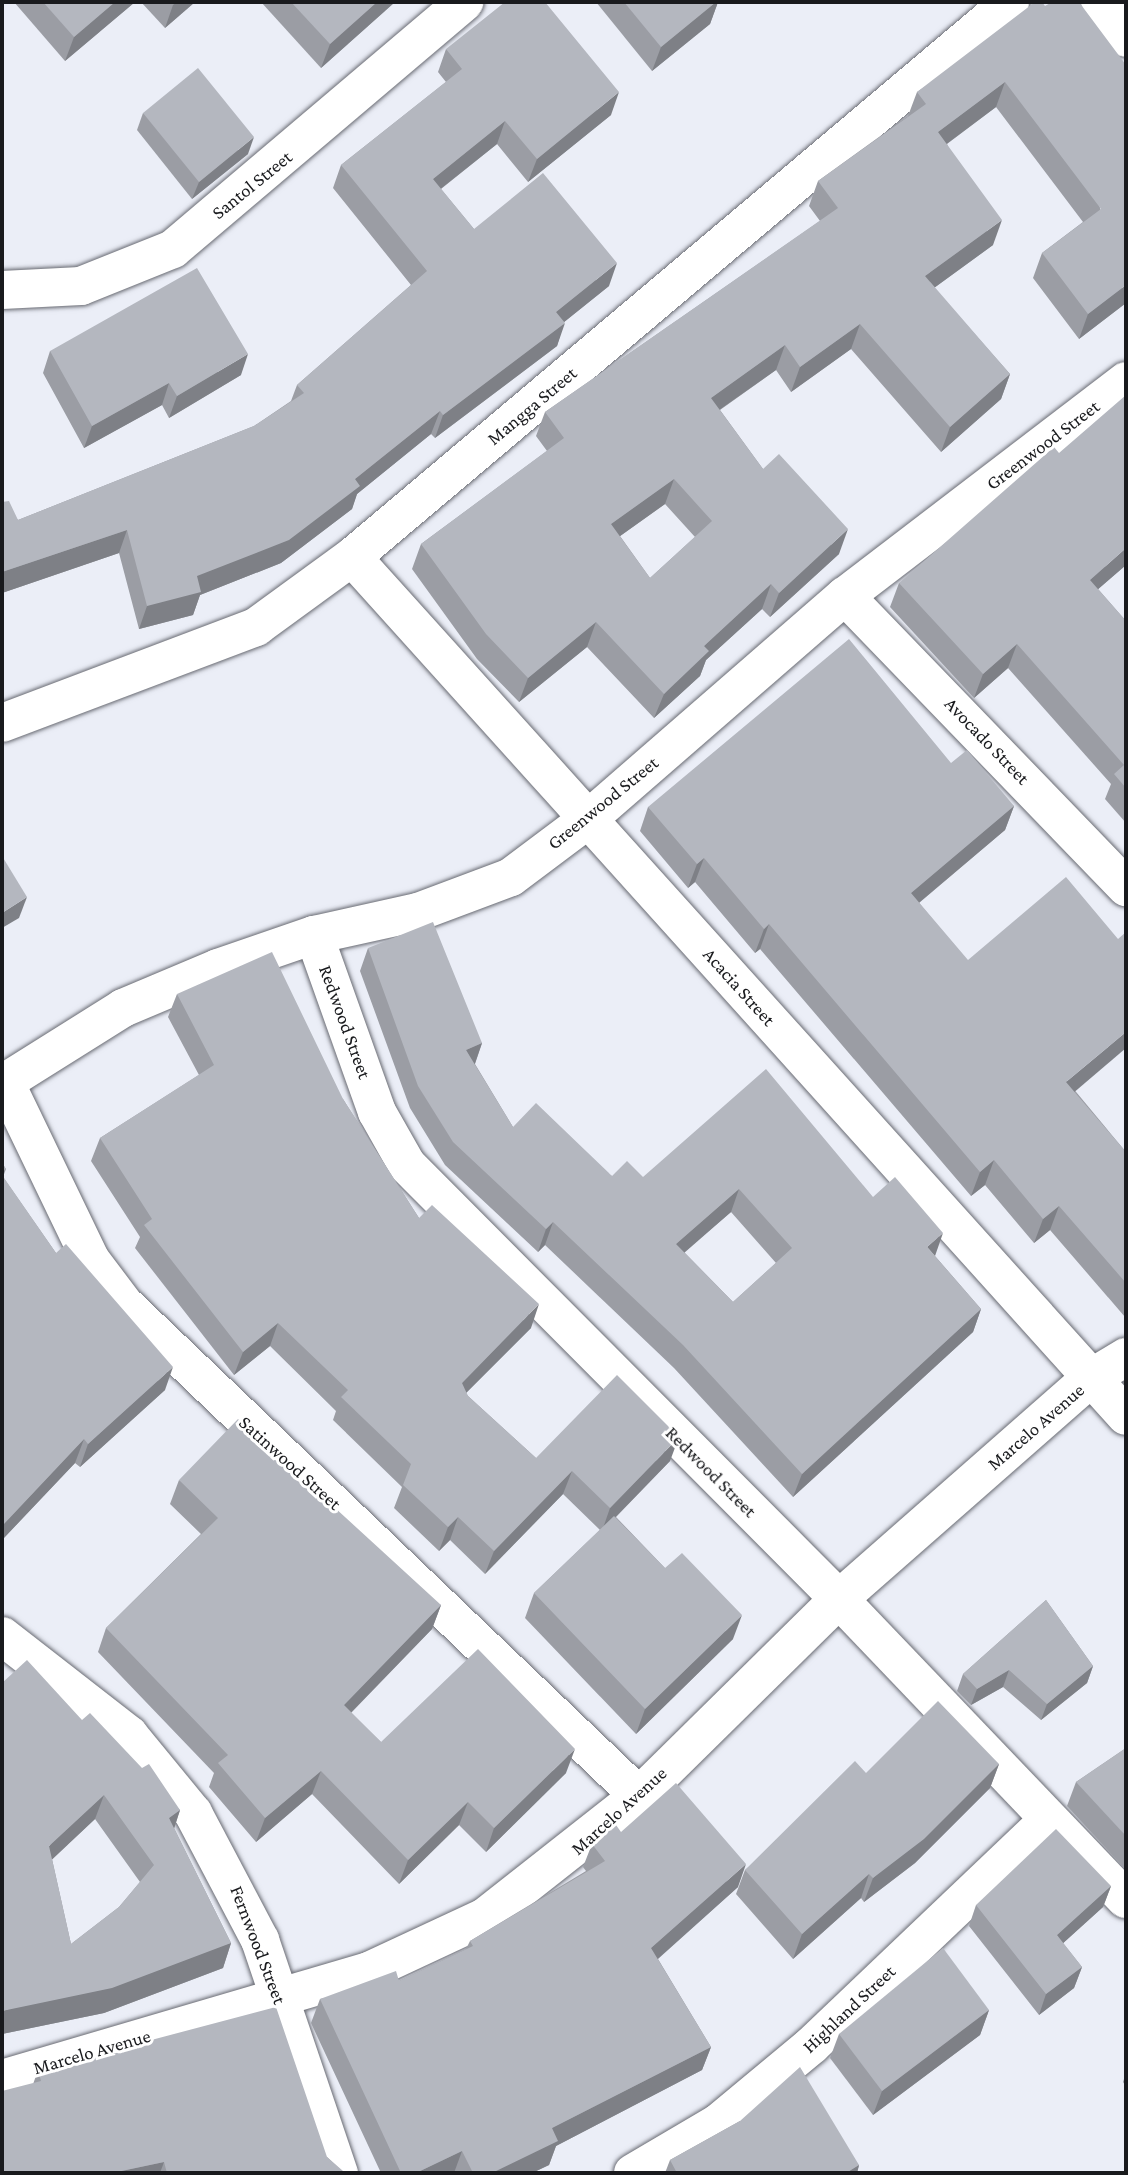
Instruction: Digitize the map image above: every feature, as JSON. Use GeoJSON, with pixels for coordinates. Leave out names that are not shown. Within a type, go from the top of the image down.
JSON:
{"type":"FeatureCollection","features":[{"type":"Feature","properties":{"kind":"street","name":"Santol Street"},"geometry":{"type":"LineString","coordinates":[[2,290],[81,286],[173,249],[464,2]]}},
{"type":"Feature","properties":{"kind":"street","name":"Mangga Street"},"geometry":{"type":"LineString","coordinates":[[2,723],[256,628],[352,557],[1010,2]]}},
{"type":"Feature","properties":{"kind":"street"},"geometry":{"type":"LineString","coordinates":[[1100,2],[1126,38]]}},
{"type":"Feature","properties":{"kind":"street","name":"Greenwood Street"},"geometry":{"type":"LineString","coordinates":[[4,1083],[123,1008],[314,935],[418,912],[511,877],[587,820],[845,596],[1126,381]]}},
{"type":"Feature","properties":{"kind":"street","name":"Acacia Street"},"geometry":{"type":"LineString","coordinates":[[352,557],[1126,1416]]}},
{"type":"Feature","properties":{"kind":"street","name":"Avocado Street"},"geometry":{"type":"LineString","coordinates":[[845,596],[1126,887]]}},
{"type":"Feature","properties":{"kind":"street","name":"Redwood Street"},"geometry":{"type":"LineString","coordinates":[[314,935],[377,1112],[407,1165],[839,1599],[1047,1821],[1126,1899]]}},
{"type":"Feature","properties":{"kind":"street","name":"Satinwood Street"},"geometry":{"type":"LineString","coordinates":[[4,1083],[90,1259],[124,1304],[639,1796]]}},
{"type":"Feature","properties":{"kind":"street","name":"Marcelo Avenue"},"geometry":{"type":"LineString","coordinates":[[2,2079],[280,1998],[425,1950],[485,1917],[639,1796],[839,1599],[1091,1378],[1126,1357]]}},
{"type":"Feature","properties":{"kind":"street","name":"Fernwood Street"},"geometry":{"type":"LineString","coordinates":[[6,1647],[129,1735],[193,1813],[232,1878],[280,1998],[339,2173]]}},
{"type":"Feature","properties":{"kind":"street","name":"Highland Street"},"geometry":{"type":"LineString","coordinates":[[633,2173],[718,2123],[812,2046],[1047,1821]]}},
{"type":"Feature","properties":{"kind":"building"},"geometry":{"type":"Polygon","coordinates":[[[43,2],[115,2],[74,37],[43,2]]]}},
{"type":"Feature","properties":{"kind":"building"},"geometry":{"type":"Polygon","coordinates":[[[291,2],[377,2],[330,44],[291,2]]]}},
{"type":"Feature","properties":{"kind":"building"},"geometry":{"type":"Polygon","coordinates":[[[505,2],[545,2],[619,92],[537,159],[505,121],[433,179],[474,229],[543,173],[617,263],[556,312],[565,323],[443,415],[440,411],[355,479],[360,486],[289,540],[197,576],[201,592],[147,606],[127,530],[2,572],[2,502],[9,501],[18,520],[254,426],[304,393],[297,385],[427,271],[341,165],[462,69],[446,49],[505,2]]]}},
{"type":"Feature","properties":{"kind":"building"},"geometry":{"type":"Polygon","coordinates":[[[624,2],[716,2],[661,47],[624,2]]]}},
{"type":"Feature","properties":{"kind":"building"},"geometry":{"type":"Polygon","coordinates":[[[1035,2],[1042,2],[1045,6],[1052,2],[1079,2],[1126,65],[1126,285],[1088,314],[1042,253],[1101,209],[1005,82],[938,132],[1002,220],[925,276],[1010,374],[950,427],[860,324],[800,367],[785,345],[711,398],[763,469],[779,454],[848,529],[779,593],[771,584],[704,646],[709,651],[664,694],[596,622],[528,678],[486,634],[421,544],[564,438],[545,412],[838,208],[818,181],[926,104],[917,92],[1035,2]],[[674,479],[611,524],[650,578],[712,521],[674,479]]]}},
{"type":"Feature","properties":{"kind":"building"},"geometry":{"type":"Polygon","coordinates":[[[198,68],[254,137],[199,182],[143,113],[198,68]]]}},
{"type":"Feature","properties":{"kind":"building"},"geometry":{"type":"Polygon","coordinates":[[[197,268],[248,354],[177,396],[169,383],[92,426],[50,351],[197,268]]]}},
{"type":"Feature","properties":{"kind":"building"},"geometry":{"type":"Polygon","coordinates":[[[1126,395],[1126,548],[1090,580],[1126,621],[1126,788],[1114,774],[1124,765],[1017,644],[983,674],[899,583],[1054,447],[1059,453],[1126,395]]]}},
{"type":"Feature","properties":{"kind":"building"},"geometry":{"type":"Polygon","coordinates":[[[849,639],[951,763],[967,750],[1014,806],[911,893],[968,960],[1066,877],[1118,939],[1126,932],[1126,1032],[1066,1082],[1126,1152],[1126,1283],[1059,1206],[1043,1219],[994,1160],[980,1172],[769,924],[764,929],[704,858],[697,864],[648,807],[849,639]]]}},
{"type":"Feature","properties":{"kind":"building"},"geometry":{"type":"Polygon","coordinates":[[[2,856],[27,897],[2,913],[2,856]]]}},
{"type":"Feature","properties":{"kind":"building"},"geometry":{"type":"Polygon","coordinates":[[[433,922],[482,1043],[466,1050],[513,1127],[536,1103],[612,1176],[627,1161],[643,1177],[766,1069],[873,1197],[895,1177],[943,1233],[927,1247],[981,1309],[802,1474],[683,1345],[553,1222],[546,1229],[453,1142],[418,1086],[368,948],[433,922]],[[739,1189],[676,1244],[733,1302],[792,1248],[739,1189]]]}},
{"type":"Feature","properties":{"kind":"building"},"geometry":{"type":"Polygon","coordinates":[[[272,952],[343,1099],[419,1218],[432,1205],[539,1304],[462,1383],[468,1396],[536,1458],[617,1375],[679,1437],[610,1508],[572,1471],[494,1551],[458,1517],[448,1527],[403,1485],[411,1464],[341,1397],[348,1390],[278,1323],[243,1352],[144,1225],[152,1219],[100,1138],[214,1065],[177,994],[272,952]]]}},
{"type":"Feature","properties":{"kind":"building"},"geometry":{"type":"Polygon","coordinates":[[[2,1175],[56,1253],[66,1244],[173,1367],[88,1444],[84,1439],[2,1526],[2,1175]]]}},
{"type":"Feature","properties":{"kind":"building"},"geometry":{"type":"Polygon","coordinates":[[[238,1419],[441,1605],[344,1705],[381,1742],[478,1649],[575,1749],[494,1828],[468,1802],[408,1860],[321,1771],[265,1818],[218,1763],[228,1755],[106,1628],[218,1518],[179,1480],[238,1419]]]}},
{"type":"Feature","properties":{"kind":"building"},"geometry":{"type":"Polygon","coordinates":[[[614,1516],[665,1568],[682,1553],[742,1615],[645,1709],[534,1593],[614,1516]]]}},
{"type":"Feature","properties":{"kind":"building"},"geometry":{"type":"Polygon","coordinates":[[[1046,1600],[1093,1666],[1047,1704],[1009,1670],[977,1689],[963,1674],[1046,1600]]]}},
{"type":"Feature","properties":{"kind":"building"},"geometry":{"type":"Polygon","coordinates":[[[27,1660],[82,1720],[90,1713],[142,1768],[149,1764],[180,1810],[169,1818],[231,1943],[112,1988],[2,2011],[2,1683],[27,1660]],[[104,1795],[49,1846],[71,1944],[119,1907],[154,1865],[104,1795]]]}},
{"type":"Feature","properties":{"kind":"building"},"geometry":{"type":"Polygon","coordinates":[[[938,1701],[999,1764],[924,1839],[873,1878],[869,1874],[802,1934],[745,1870],[855,1761],[866,1773],[938,1701]]]}},
{"type":"Feature","properties":{"kind":"building"},"geometry":{"type":"Polygon","coordinates":[[[1126,1748],[1126,1836],[1076,1782],[1126,1748]]]}},
{"type":"Feature","properties":{"kind":"building"},"geometry":{"type":"Polygon","coordinates":[[[676,1783],[746,1864],[651,1948],[711,2047],[552,2128],[558,2141],[492,2173],[473,2173],[462,2151],[416,2173],[401,2173],[320,1999],[396,1971],[399,1981],[473,1946],[470,1941],[605,1861],[592,1844],[616,1825],[621,1832],[676,1783]]]}},
{"type":"Feature","properties":{"kind":"building"},"geometry":{"type":"Polygon","coordinates":[[[1056,1829],[1111,1886],[1057,1935],[1082,1967],[1046,1994],[976,1905],[1056,1829]]]}},
{"type":"Feature","properties":{"kind":"building"},"geometry":{"type":"Polygon","coordinates":[[[943,1948],[989,2010],[882,2091],[839,2034],[943,1948]]]}},
{"type":"Feature","properties":{"kind":"building"},"geometry":{"type":"Polygon","coordinates":[[[276,2007],[327,2157],[344,2173],[167,2173],[164,2162],[112,2173],[2,2173],[2,2091],[41,2081],[38,2070],[276,2007]]]}},
{"type":"Feature","properties":{"kind":"building"},"geometry":{"type":"Polygon","coordinates":[[[800,2067],[859,2165],[846,2173],[677,2173],[670,2160],[740,2121],[800,2067]]]}}]}
